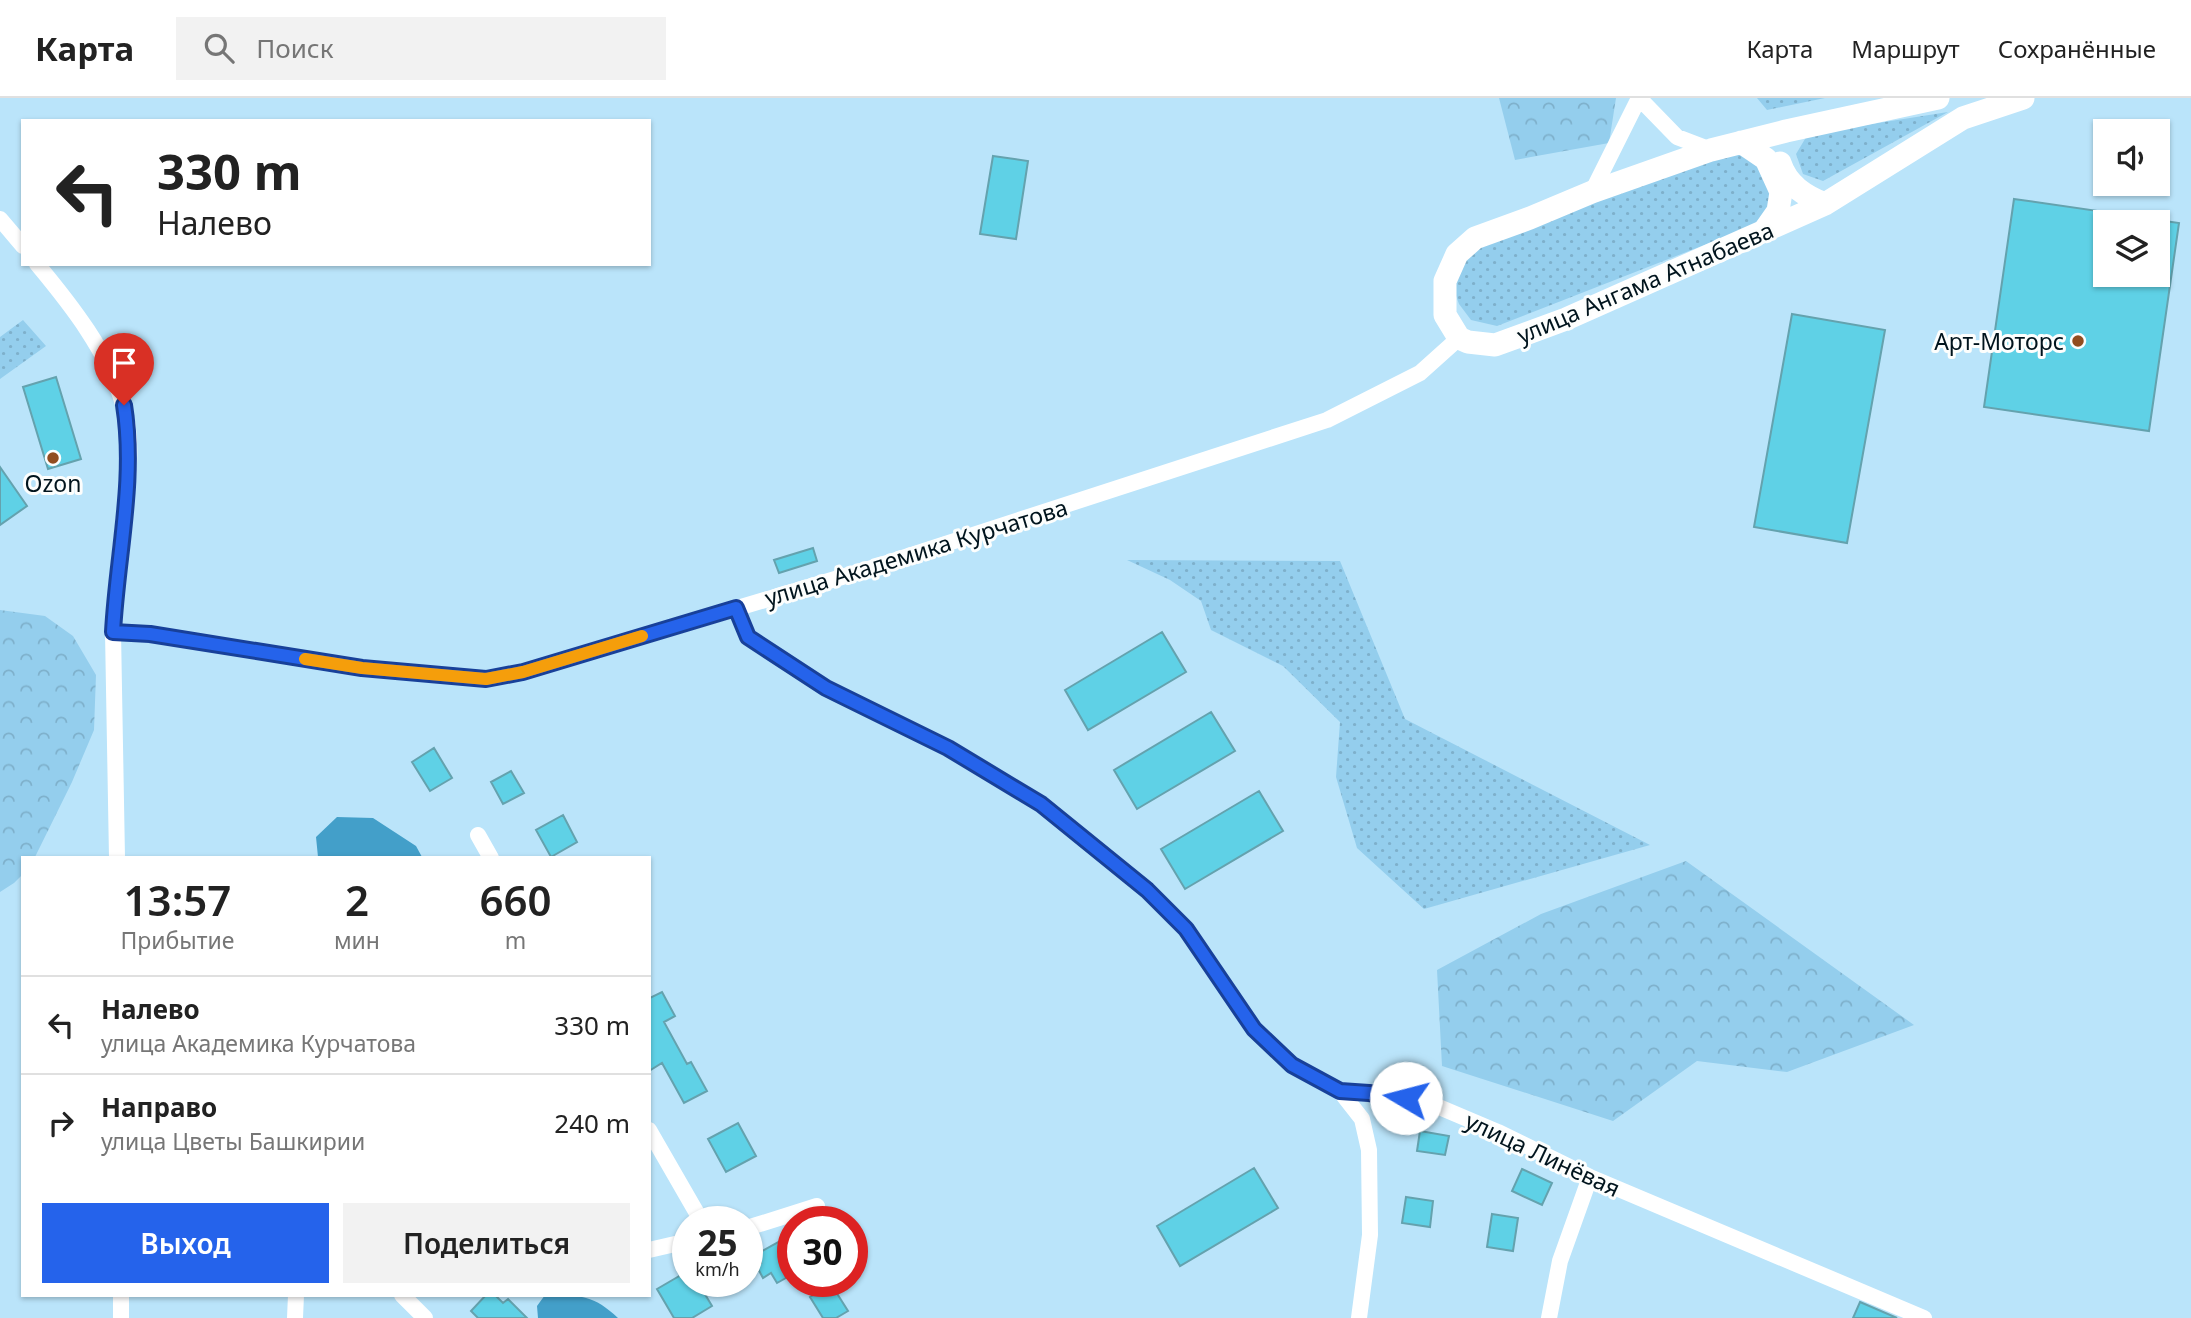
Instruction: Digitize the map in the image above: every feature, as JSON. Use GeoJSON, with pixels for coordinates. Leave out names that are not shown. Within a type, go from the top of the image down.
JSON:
{"type":"FeatureCollection","features":[{"type":"Feature","properties":{"kind":"street"},"geometry":{"type":"LineString","coordinates":[[1592,192],[1639,98],[1677,137],[1711,150]]}},
{"type":"Feature","properties":{"kind":"street"},"geometry":{"type":"LineString","coordinates":[[1459,338],[1445,315],[1445,281],[1457,254],[1475,238],[1592,192],[1711,150],[1938,98]]}},
{"type":"Feature","properties":{"kind":"street","name":"улица Ангама Атнабаева"},"geometry":{"type":"LineString","coordinates":[[1459,338],[1468,342],[1495,345],[1566,319],[1825,204],[1963,118],[2023,98]]}},
{"type":"Feature","properties":{"kind":"street"},"geometry":{"type":"LineString","coordinates":[[1786,131],[1779,144],[1782,172],[1805,196],[1825,204]]}},
{"type":"Feature","properties":{"kind":"street"},"geometry":{"type":"LineString","coordinates":[[1741,142],[1766,159],[1781,192],[1778,211],[1764,231]]}},
{"type":"Feature","properties":{"kind":"street"},"geometry":{"type":"LineString","coordinates":[[0,219],[21,244]]}},
{"type":"Feature","properties":{"kind":"street"},"geometry":{"type":"LineString","coordinates":[[39,266],[100,351],[124,405],[128,432],[128,473],[113,632],[117,856]]}},
{"type":"Feature","properties":{"kind":"street","name":"улица Академика Курчатова"},"geometry":{"type":"LineString","coordinates":[[113,632],[150,634],[362,668],[486,679],[523,672],[862,571],[1327,420],[1420,373],[1459,338]]}},
{"type":"Feature","properties":{"kind":"street","name":"улица Линёвая"},"geometry":{"type":"LineString","coordinates":[[736,608],[748,637],[826,688],[948,748],[1041,804],[1147,890],[1186,929],[1254,1029],[1292,1065],[1340,1091],[1406,1098],[1439,1107],[1498,1132],[1590,1177],[1924,1318]]}},
{"type":"Feature","properties":{"kind":"street"},"geometry":{"type":"LineString","coordinates":[[478,835],[490,856]]}},
{"type":"Feature","properties":{"kind":"street"},"geometry":{"type":"LineString","coordinates":[[1340,1091],[1362,1119],[1369,1150],[1370,1235],[1359,1318]]}},
{"type":"Feature","properties":{"kind":"street"},"geometry":{"type":"LineString","coordinates":[[651,1133],[693,1206]]}},
{"type":"Feature","properties":{"kind":"street"},"geometry":{"type":"LineString","coordinates":[[1549,1318],[1560,1261],[1590,1177]]}},
{"type":"Feature","properties":{"kind":"street"},"geometry":{"type":"LineString","coordinates":[[651,1250],[672,1245]]}},
{"type":"Feature","properties":{"kind":"street"},"geometry":{"type":"LineString","coordinates":[[121,1297],[121,1318]]}},
{"type":"Feature","properties":{"kind":"street"},"geometry":{"type":"LineString","coordinates":[[295,1318],[296,1297]]}},
{"type":"Feature","properties":{"kind":"street"},"geometry":{"type":"LineString","coordinates":[[404,1297],[425,1318]]}},
{"type":"Feature","properties":{"kind":"green space"},"geometry":{"type":"Polygon","coordinates":[[[1499,98],[1616,98],[1609,143],[1515,160],[1499,98]]]}},
{"type":"Feature","properties":{"kind":"green space"},"geometry":{"type":"Polygon","coordinates":[[[1757,98],[1825,98],[1767,110],[1757,98]]]}},
{"type":"Feature","properties":{"kind":"green space"},"geometry":{"type":"Polygon","coordinates":[[[1948,112],[1823,181],[1803,174],[1796,154],[1808,134],[1948,112]]]}},
{"type":"Feature","properties":{"kind":"green space"},"geometry":{"type":"Polygon","coordinates":[[[1725,153],[1745,153],[1764,168],[1772,185],[1770,206],[1753,226],[1497,326],[1471,320],[1459,304],[1454,290],[1461,262],[1477,247],[1725,153]]]}},
{"type":"Feature","properties":{"kind":"green space"},"geometry":{"type":"Polygon","coordinates":[[[23,320],[46,346],[0,379],[0,337],[23,320]]]}},
{"type":"Feature","properties":{"kind":"green space"},"geometry":{"type":"Polygon","coordinates":[[[1127,560],[1340,561],[1405,719],[1650,845],[1424,909],[1357,848],[1336,777],[1340,722],[1283,666],[1211,630],[1201,601],[1170,580],[1127,560]]]}},
{"type":"Feature","properties":{"kind":"green space"},"geometry":{"type":"Polygon","coordinates":[[[0,610],[45,616],[73,636],[96,675],[94,730],[72,782],[35,856],[21,856],[21,876],[0,892],[0,610]]]}},
{"type":"Feature","properties":{"kind":"green space"},"geometry":{"type":"Polygon","coordinates":[[[1686,861],[1914,1025],[1787,1072],[1697,1061],[1613,1121],[1442,1066],[1437,970],[1541,914],[1686,861]]]}},
{"type":"Feature","properties":{"kind":"shaded area"},"geometry":{"type":"Polygon","coordinates":[[[337,817],[373,818],[416,846],[421,856],[318,856],[316,837],[337,817]]]}},
{"type":"Feature","properties":{"kind":"shaded area"},"geometry":{"type":"Polygon","coordinates":[[[544,1297],[584,1297],[601,1304],[618,1318],[538,1318],[537,1306],[544,1297]]]}},
{"type":"Feature","properties":{"kind":"building"},"geometry":{"type":"Polygon","coordinates":[[[993,156],[1028,161],[1016,239],[980,234],[993,156]]]}},
{"type":"Feature","properties":{"kind":"building","name":"Арт-Моторс"},"geometry":{"type":"Polygon","coordinates":[[[2014,199],[2093,210],[2093,287],[2170,287],[2149,431],[1984,407],[2014,199]]]}},
{"type":"Feature","properties":{"kind":"building","name":"Арт-Моторс"},"geometry":{"type":"Polygon","coordinates":[[[2170,222],[2179,223],[2170,285],[2170,222]]]}},
{"type":"Feature","properties":{"kind":"building"},"geometry":{"type":"Polygon","coordinates":[[[1792,314],[1885,330],[1847,543],[1754,527],[1792,314]]]}},
{"type":"Feature","properties":{"kind":"building"},"geometry":{"type":"Polygon","coordinates":[[[56,377],[81,459],[48,469],[23,387],[56,377]]]}},
{"type":"Feature","properties":{"kind":"building"},"geometry":{"type":"Polygon","coordinates":[[[0,467],[27,506],[0,525],[0,467]]]}},
{"type":"Feature","properties":{"kind":"building"},"geometry":{"type":"Polygon","coordinates":[[[813,548],[817,561],[779,573],[774,560],[813,548]]]}},
{"type":"Feature","properties":{"kind":"building"},"geometry":{"type":"Polygon","coordinates":[[[1162,632],[1186,672],[1088,730],[1065,690],[1162,632]]]}},
{"type":"Feature","properties":{"kind":"building"},"geometry":{"type":"Polygon","coordinates":[[[1211,712],[1235,751],[1137,809],[1114,770],[1211,712]]]}},
{"type":"Feature","properties":{"kind":"building"},"geometry":{"type":"Polygon","coordinates":[[[434,748],[452,778],[430,791],[412,762],[434,748]]]}},
{"type":"Feature","properties":{"kind":"building"},"geometry":{"type":"Polygon","coordinates":[[[511,771],[524,793],[503,804],[491,782],[511,771]]]}},
{"type":"Feature","properties":{"kind":"building"},"geometry":{"type":"Polygon","coordinates":[[[1259,791],[1283,831],[1185,889],[1161,849],[1259,791]]]}},
{"type":"Feature","properties":{"kind":"building"},"geometry":{"type":"Polygon","coordinates":[[[563,815],[577,842],[550,856],[536,830],[563,815]]]}},
{"type":"Feature","properties":{"kind":"building"},"geometry":{"type":"Polygon","coordinates":[[[662,992],[675,1016],[664,1022],[687,1064],[691,1062],[707,1091],[684,1103],[662,1063],[651,1070],[651,998],[662,992]]]}},
{"type":"Feature","properties":{"kind":"building"},"geometry":{"type":"Polygon","coordinates":[[[738,1123],[756,1156],[726,1172],[708,1139],[738,1123]]]}},
{"type":"Feature","properties":{"kind":"building"},"geometry":{"type":"Polygon","coordinates":[[[1420,1131],[1449,1136],[1445,1155],[1417,1151],[1420,1131]]]}},
{"type":"Feature","properties":{"kind":"building"},"geometry":{"type":"Polygon","coordinates":[[[1254,1168],[1278,1208],[1180,1266],[1157,1226],[1254,1168]]]}},
{"type":"Feature","properties":{"kind":"building"},"geometry":{"type":"Polygon","coordinates":[[[1522,1169],[1552,1183],[1542,1205],[1512,1191],[1522,1169]]]}},
{"type":"Feature","properties":{"kind":"building"},"geometry":{"type":"Polygon","coordinates":[[[1406,1197],[1433,1201],[1430,1227],[1402,1223],[1406,1197]]]}},
{"type":"Feature","properties":{"kind":"building"},"geometry":{"type":"Polygon","coordinates":[[[1492,1214],[1518,1218],[1513,1251],[1487,1247],[1492,1214]]]}},
{"type":"Feature","properties":{"kind":"building"},"geometry":{"type":"Polygon","coordinates":[[[777,1243],[777,1283],[771,1273],[763,1278],[763,1251],[777,1243]]]}},
{"type":"Feature","properties":{"kind":"building"},"geometry":{"type":"Polygon","coordinates":[[[672,1280],[672,1297],[707,1297],[712,1306],[692,1318],[674,1318],[657,1289],[672,1280]]]}},
{"type":"Feature","properties":{"kind":"building"},"geometry":{"type":"Polygon","coordinates":[[[484,1297],[497,1297],[503,1303],[508,1299],[527,1318],[478,1318],[471,1311],[484,1297]]]}},
{"type":"Feature","properties":{"kind":"building"},"geometry":{"type":"Polygon","coordinates":[[[810,1297],[839,1297],[848,1311],[836,1318],[823,1318],[810,1297]]]}},
{"type":"Feature","properties":{"kind":"building"},"geometry":{"type":"Polygon","coordinates":[[[1860,1302],[1897,1318],[1853,1318],[1860,1302]]]}},
{"type":"Feature","properties":{"kind":"slow traffic"},"geometry":{"type":"LineString","coordinates":[[305,659],[362,668],[486,679],[523,672],[642,636]]}},
{"type":"Feature","properties":{"kind":"place","name":"Арт-Моторс"},"geometry":{"type":"Point","coordinates":[2078,341]}},
{"type":"Feature","properties":{"kind":"place","name":"Ozon"},"geometry":{"type":"Point","coordinates":[53,458]}},
{"type":"Feature","properties":{"kind":"route"},"geometry":{"type":"LineString","coordinates":[[124,405],[129,457],[113,632],[150,634],[362,668],[486,679],[523,672],[736,608],[748,637],[826,688],[948,748],[1041,804],[1147,890],[1186,929],[1254,1029],[1292,1065],[1340,1091],[1406,1098]]}}]}
